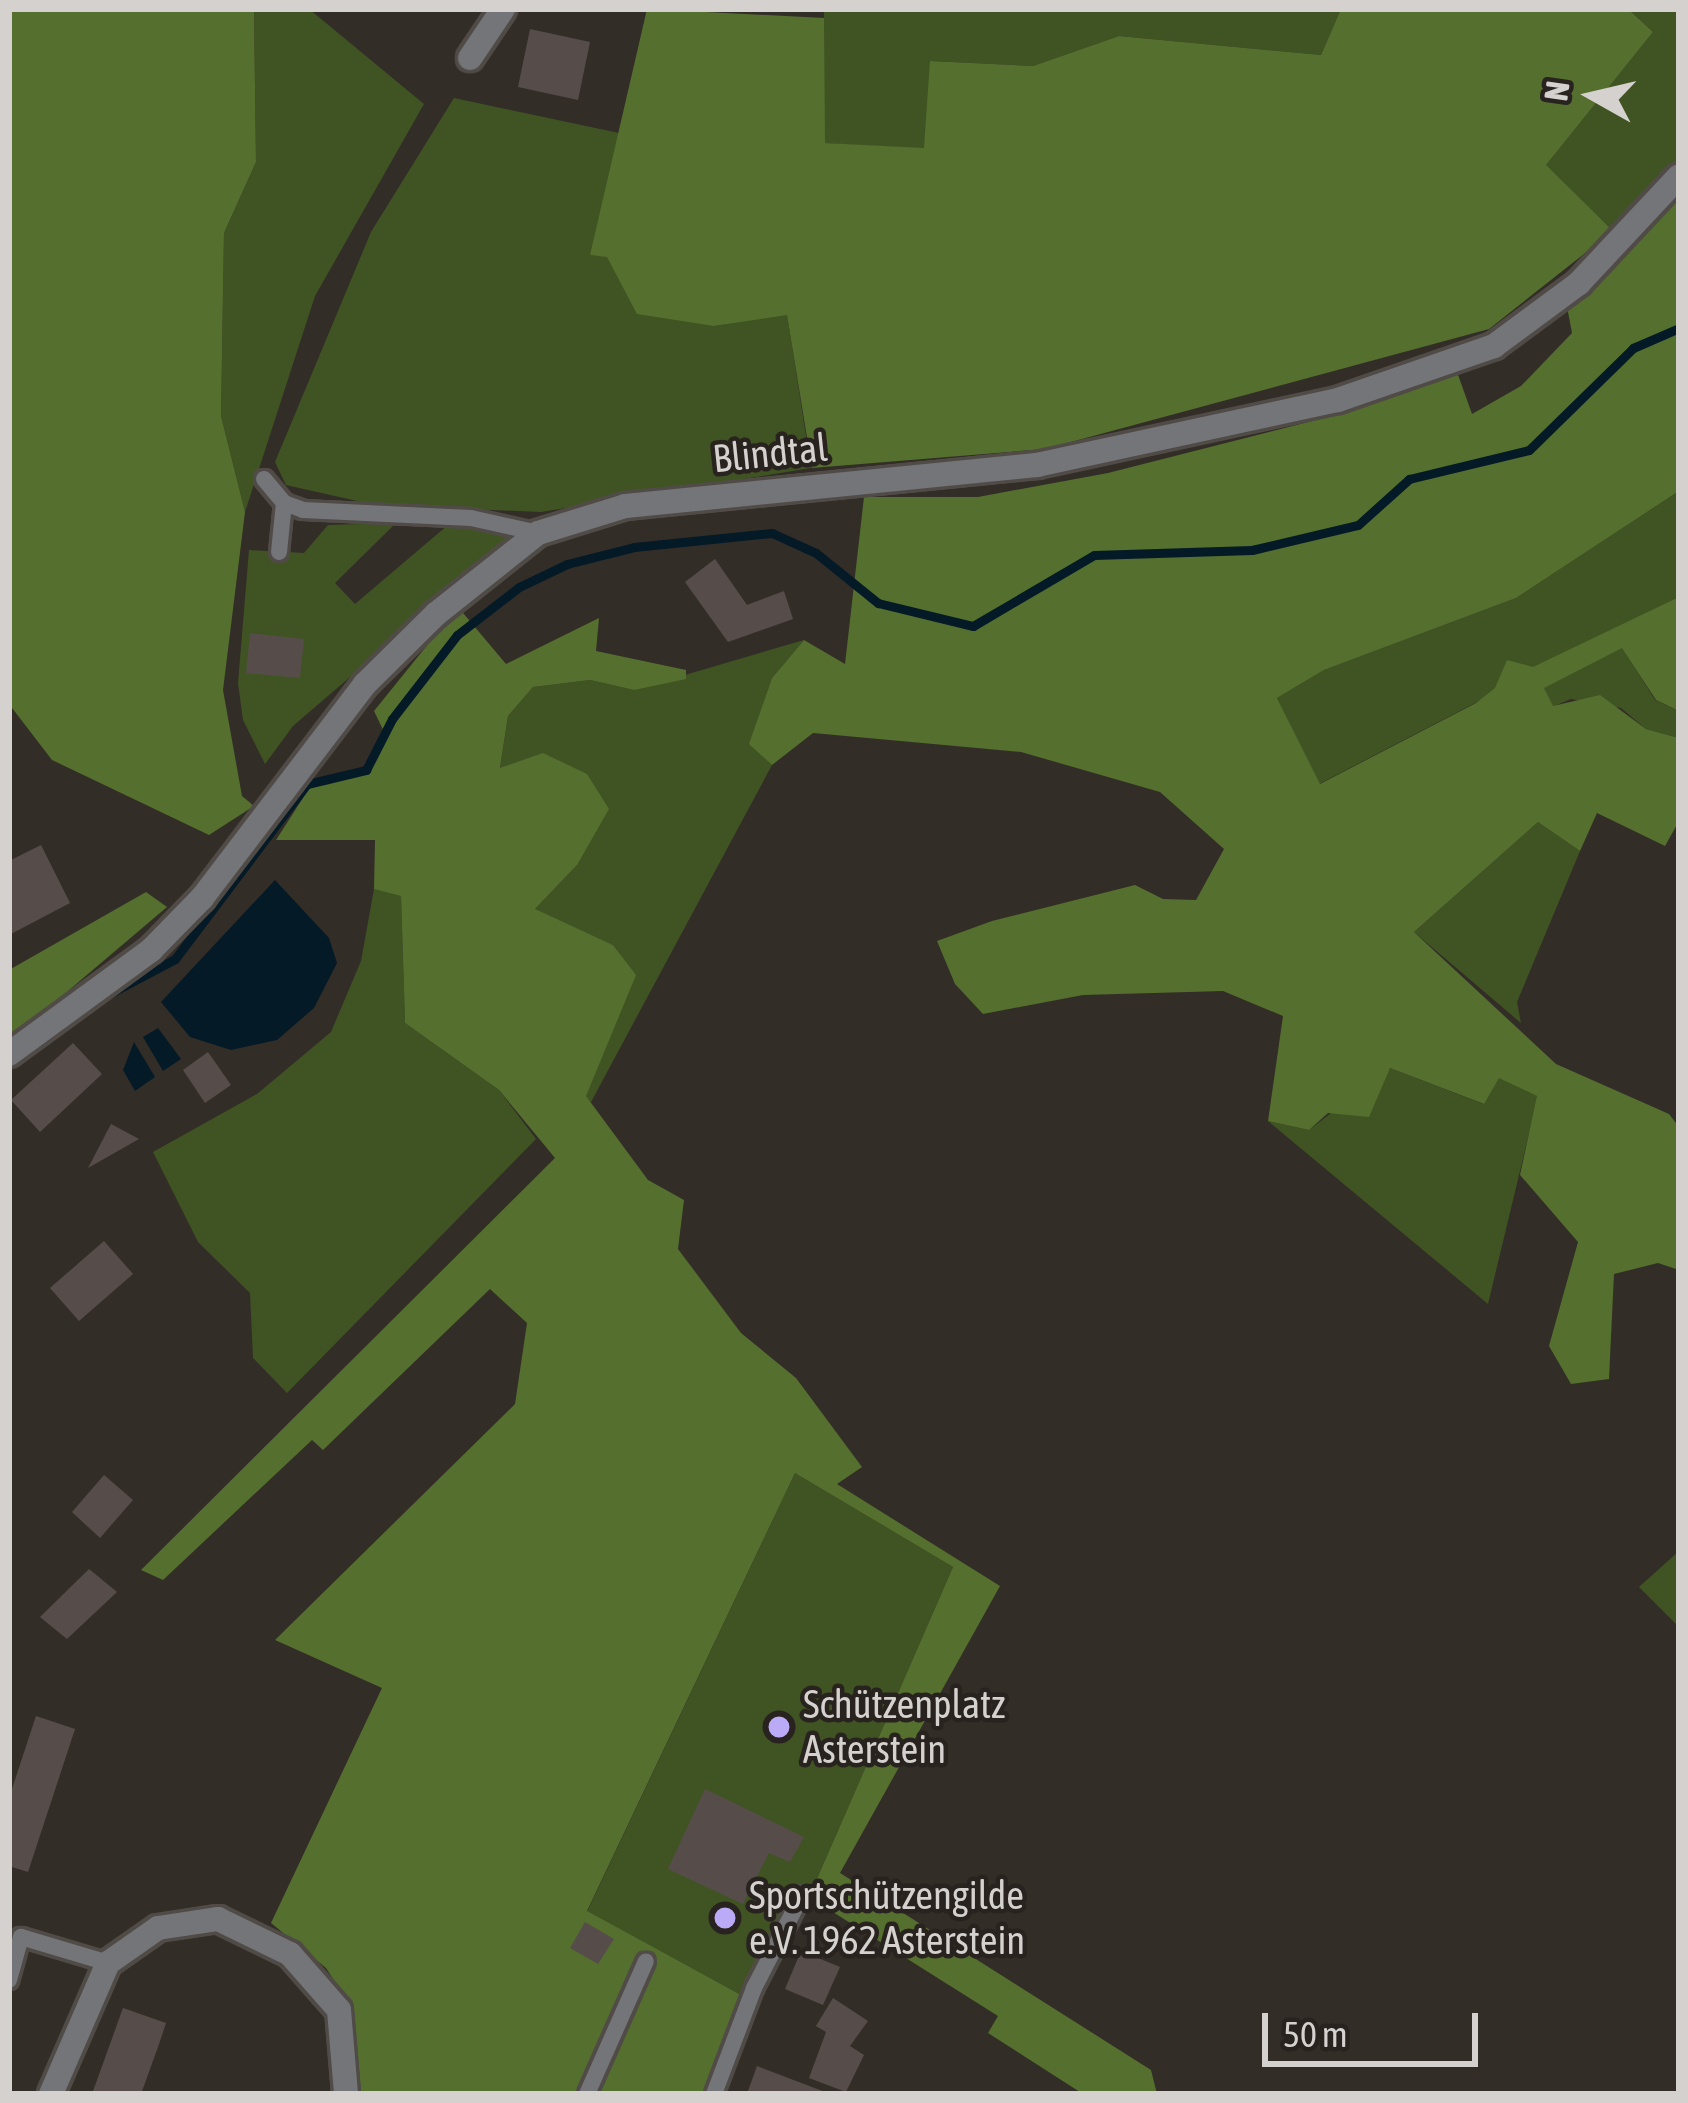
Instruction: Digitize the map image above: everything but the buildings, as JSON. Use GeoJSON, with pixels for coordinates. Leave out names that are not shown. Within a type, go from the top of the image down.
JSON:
{"type":"FeatureCollection","features":[{"type":"Feature","properties":{"kind":"street"},"geometry":{"type":"LineString","coordinates":[[470,58],[503,9]]}},
{"type":"Feature","properties":{"kind":"street","name":"Blindtal"},"geometry":{"type":"LineString","coordinates":[[9,1054],[151,950],[202,898],[365,684],[436,614],[538,533],[625,506],[1037,465],[1339,400],[1494,346],[1579,283],[1679,176]]}},
{"type":"Feature","properties":{"kind":"street"},"geometry":{"type":"LineString","coordinates":[[51,2094],[108,1963],[158,1928],[218,1919],[290,1954],[339,2010],[346,2094]]}},
{"type":"Feature","properties":{"kind":"lane"},"geometry":{"type":"LineString","coordinates":[[264,479],[284,503],[471,518],[538,533]]}},
{"type":"Feature","properties":{"kind":"lane"},"geometry":{"type":"LineString","coordinates":[[279,552],[284,503]]}},
{"type":"Feature","properties":{"kind":"lane"},"geometry":{"type":"LineString","coordinates":[[714,2094],[754,1988],[802,1895]]}},
{"type":"Feature","properties":{"kind":"lane"},"geometry":{"type":"LineString","coordinates":[[9,1980],[21,1937],[108,1963]]}},
{"type":"Feature","properties":{"kind":"lane"},"geometry":{"type":"LineString","coordinates":[[587,2094],[646,1961]]}},
{"type":"Feature","properties":{"kind":"green space"},"geometry":{"type":"Polygon","coordinates":[[[9,9],[254,9],[256,162],[224,233],[221,416],[245,512],[223,690],[242,796],[254,806],[209,835],[52,760],[9,704],[9,9]]]}},
{"type":"Feature","properties":{"kind":"green space"},"geometry":{"type":"Polygon","coordinates":[[[254,9],[309,9],[424,104],[315,296],[245,512],[221,416],[224,233],[256,162],[254,9]]]}},
{"type":"Feature","properties":{"kind":"green space"},"geometry":{"type":"Polygon","coordinates":[[[647,9],[824,18],[825,143],[924,148],[930,61],[1033,66],[1119,36],[1321,55],[1341,9],[1628,9],[1653,32],[1546,165],[1613,231],[1489,329],[1045,449],[812,468],[787,315],[714,326],[637,314],[607,257],[590,255],[647,9]]]}},
{"type":"Feature","properties":{"kind":"green space"},"geometry":{"type":"Polygon","coordinates":[[[824,9],[1341,9],[1321,55],[1119,36],[1033,66],[931,61],[925,149],[824,143],[824,9]]]}},
{"type":"Feature","properties":{"kind":"green space"},"geometry":{"type":"Polygon","coordinates":[[[1628,9],[1679,9],[1679,164],[1613,231],[1545,166],[1653,32],[1628,9]]]}},
{"type":"Feature","properties":{"kind":"green space"},"geometry":{"type":"Polygon","coordinates":[[[454,98],[619,133],[591,255],[607,256],[714,326],[787,314],[811,468],[541,512],[375,505],[286,485],[275,462],[371,232],[454,98]]]}},
{"type":"Feature","properties":{"kind":"green space"},"geometry":{"type":"Polygon","coordinates":[[[1679,191],[1679,491],[1516,598],[1324,670],[1277,698],[1320,784],[1476,703],[1495,688],[1507,660],[1533,667],[1679,597],[1679,711],[1656,700],[1622,648],[1544,688],[1553,706],[1600,695],[1646,729],[1679,738],[1679,821],[1665,846],[1597,813],[1580,851],[1538,822],[1414,932],[1556,1064],[1669,1114],[1679,1127],[1679,1270],[1658,1263],[1614,1274],[1609,1379],[1571,1384],[1549,1346],[1578,1242],[1520,1175],[1537,1096],[1499,1078],[1484,1104],[1390,1068],[1369,1117],[1328,1113],[1309,1130],[1268,1121],[1283,1016],[1223,991],[1083,995],[983,1014],[955,984],[937,941],[992,921],[1135,885],[1163,899],[1196,900],[1224,849],[1160,792],[1021,752],[813,733],[772,765],[749,744],[772,678],[804,640],[845,664],[864,497],[978,497],[1108,473],[1312,421],[1457,372],[1472,414],[1521,386],[1572,333],[1567,307],[1679,191]]]}},
{"type":"Feature","properties":{"kind":"green space"},"geometry":{"type":"Polygon","coordinates":[[[1679,491],[1679,597],[1319,784],[1277,698],[1324,670],[1516,598],[1679,491]]]}},
{"type":"Feature","properties":{"kind":"green space"},"geometry":{"type":"Polygon","coordinates":[[[396,523],[335,583],[355,604],[448,525],[514,536],[293,726],[265,764],[243,720],[238,683],[249,550],[304,553],[328,525],[396,523]]]}},
{"type":"Feature","properties":{"kind":"green space"},"geometry":{"type":"Polygon","coordinates":[[[458,607],[506,664],[599,618],[596,651],[686,670],[686,679],[634,690],[590,680],[533,687],[508,716],[500,768],[543,753],[587,774],[609,809],[577,865],[535,909],[613,945],[636,975],[586,1096],[648,1180],[684,1200],[678,1249],[741,1333],[796,1378],[862,1467],[837,1484],[1000,1586],[840,1873],[1151,2070],[1157,2094],[1083,2094],[988,2033],[998,2016],[809,1897],[953,1567],[795,1473],[587,1911],[741,1995],[707,2094],[358,2094],[354,2021],[342,1993],[326,1968],[271,1923],[382,1688],[275,1640],[515,1404],[527,1323],[490,1289],[323,1450],[312,1440],[163,1580],[141,1570],[555,1158],[499,1090],[405,1023],[401,896],[374,889],[375,840],[276,840],[310,787],[369,773],[387,738],[374,711],[458,607]]]}},
{"type":"Feature","properties":{"kind":"green space"},"geometry":{"type":"Polygon","coordinates":[[[804,640],[772,678],[750,743],[772,765],[591,1102],[585,1096],[635,975],[613,945],[534,910],[577,865],[500,769],[508,716],[533,687],[590,680],[634,690],[804,640]]]}},
{"type":"Feature","properties":{"kind":"green space"},"geometry":{"type":"Polygon","coordinates":[[[1622,647],[1655,700],[1679,711],[1679,738],[1646,729],[1621,708],[1571,699],[1552,707],[1543,688],[1622,647]]]}},
{"type":"Feature","properties":{"kind":"green space"},"geometry":{"type":"Polygon","coordinates":[[[1538,822],[1580,851],[1517,1002],[1521,1023],[1414,932],[1538,822]]]}},
{"type":"Feature","properties":{"kind":"green space"},"geometry":{"type":"Polygon","coordinates":[[[374,889],[401,895],[405,1023],[499,1090],[536,1139],[287,1393],[253,1358],[250,1293],[198,1242],[153,1152],[257,1094],[331,1032],[361,961],[374,889]]]}},
{"type":"Feature","properties":{"kind":"green space"},"geometry":{"type":"Polygon","coordinates":[[[146,892],[167,907],[9,1041],[9,970],[146,892]]]}},
{"type":"Feature","properties":{"kind":"green space"},"geometry":{"type":"Polygon","coordinates":[[[1390,1068],[1483,1104],[1498,1077],[1538,1096],[1488,1304],[1268,1121],[1309,1130],[1390,1068]]]}},
{"type":"Feature","properties":{"kind":"green space","name":"Schützenplatz Asterstein"},"geometry":{"type":"Polygon","coordinates":[[[795,1473],[953,1567],[809,1897],[794,1888],[741,1995],[587,1912],[795,1473]]]}},
{"type":"Feature","properties":{"kind":"green space"},"geometry":{"type":"Polygon","coordinates":[[[1679,1551],[1679,1627],[1639,1587],[1679,1551]]]}},
{"type":"Feature","properties":{"kind":"water"},"geometry":{"type":"Polygon","coordinates":[[[275,880],[329,938],[337,963],[314,1008],[277,1040],[231,1050],[190,1037],[161,1002],[275,880]]]}},
{"type":"Feature","properties":{"kind":"water"},"geometry":{"type":"Polygon","coordinates":[[[158,1028],[181,1059],[163,1071],[143,1037],[158,1028]]]}},
{"type":"Feature","properties":{"kind":"water"},"geometry":{"type":"Polygon","coordinates":[[[134,1042],[155,1077],[135,1091],[123,1070],[134,1042]]]}},
{"type":"Feature","properties":{"kind":"waterway"},"geometry":{"type":"LineString","coordinates":[[107,995],[175,959],[307,784],[366,770],[392,719],[457,635],[519,587],[567,564],[634,547],[772,533],[816,553],[878,603],[973,626],[1094,555],[1252,550],[1358,525],[1409,479],[1529,450],[1633,348],[1679,328]]}},
{"type":"Feature","properties":{"kind":"place","name":"Schützenplatz Asterstein"},"geometry":{"type":"Point","coordinates":[779,1727]}},
{"type":"Feature","properties":{"kind":"place","name":"Sportschützengilde e.V. 1962 Asterstein"},"geometry":{"type":"Point","coordinates":[725,1918]}}]}
